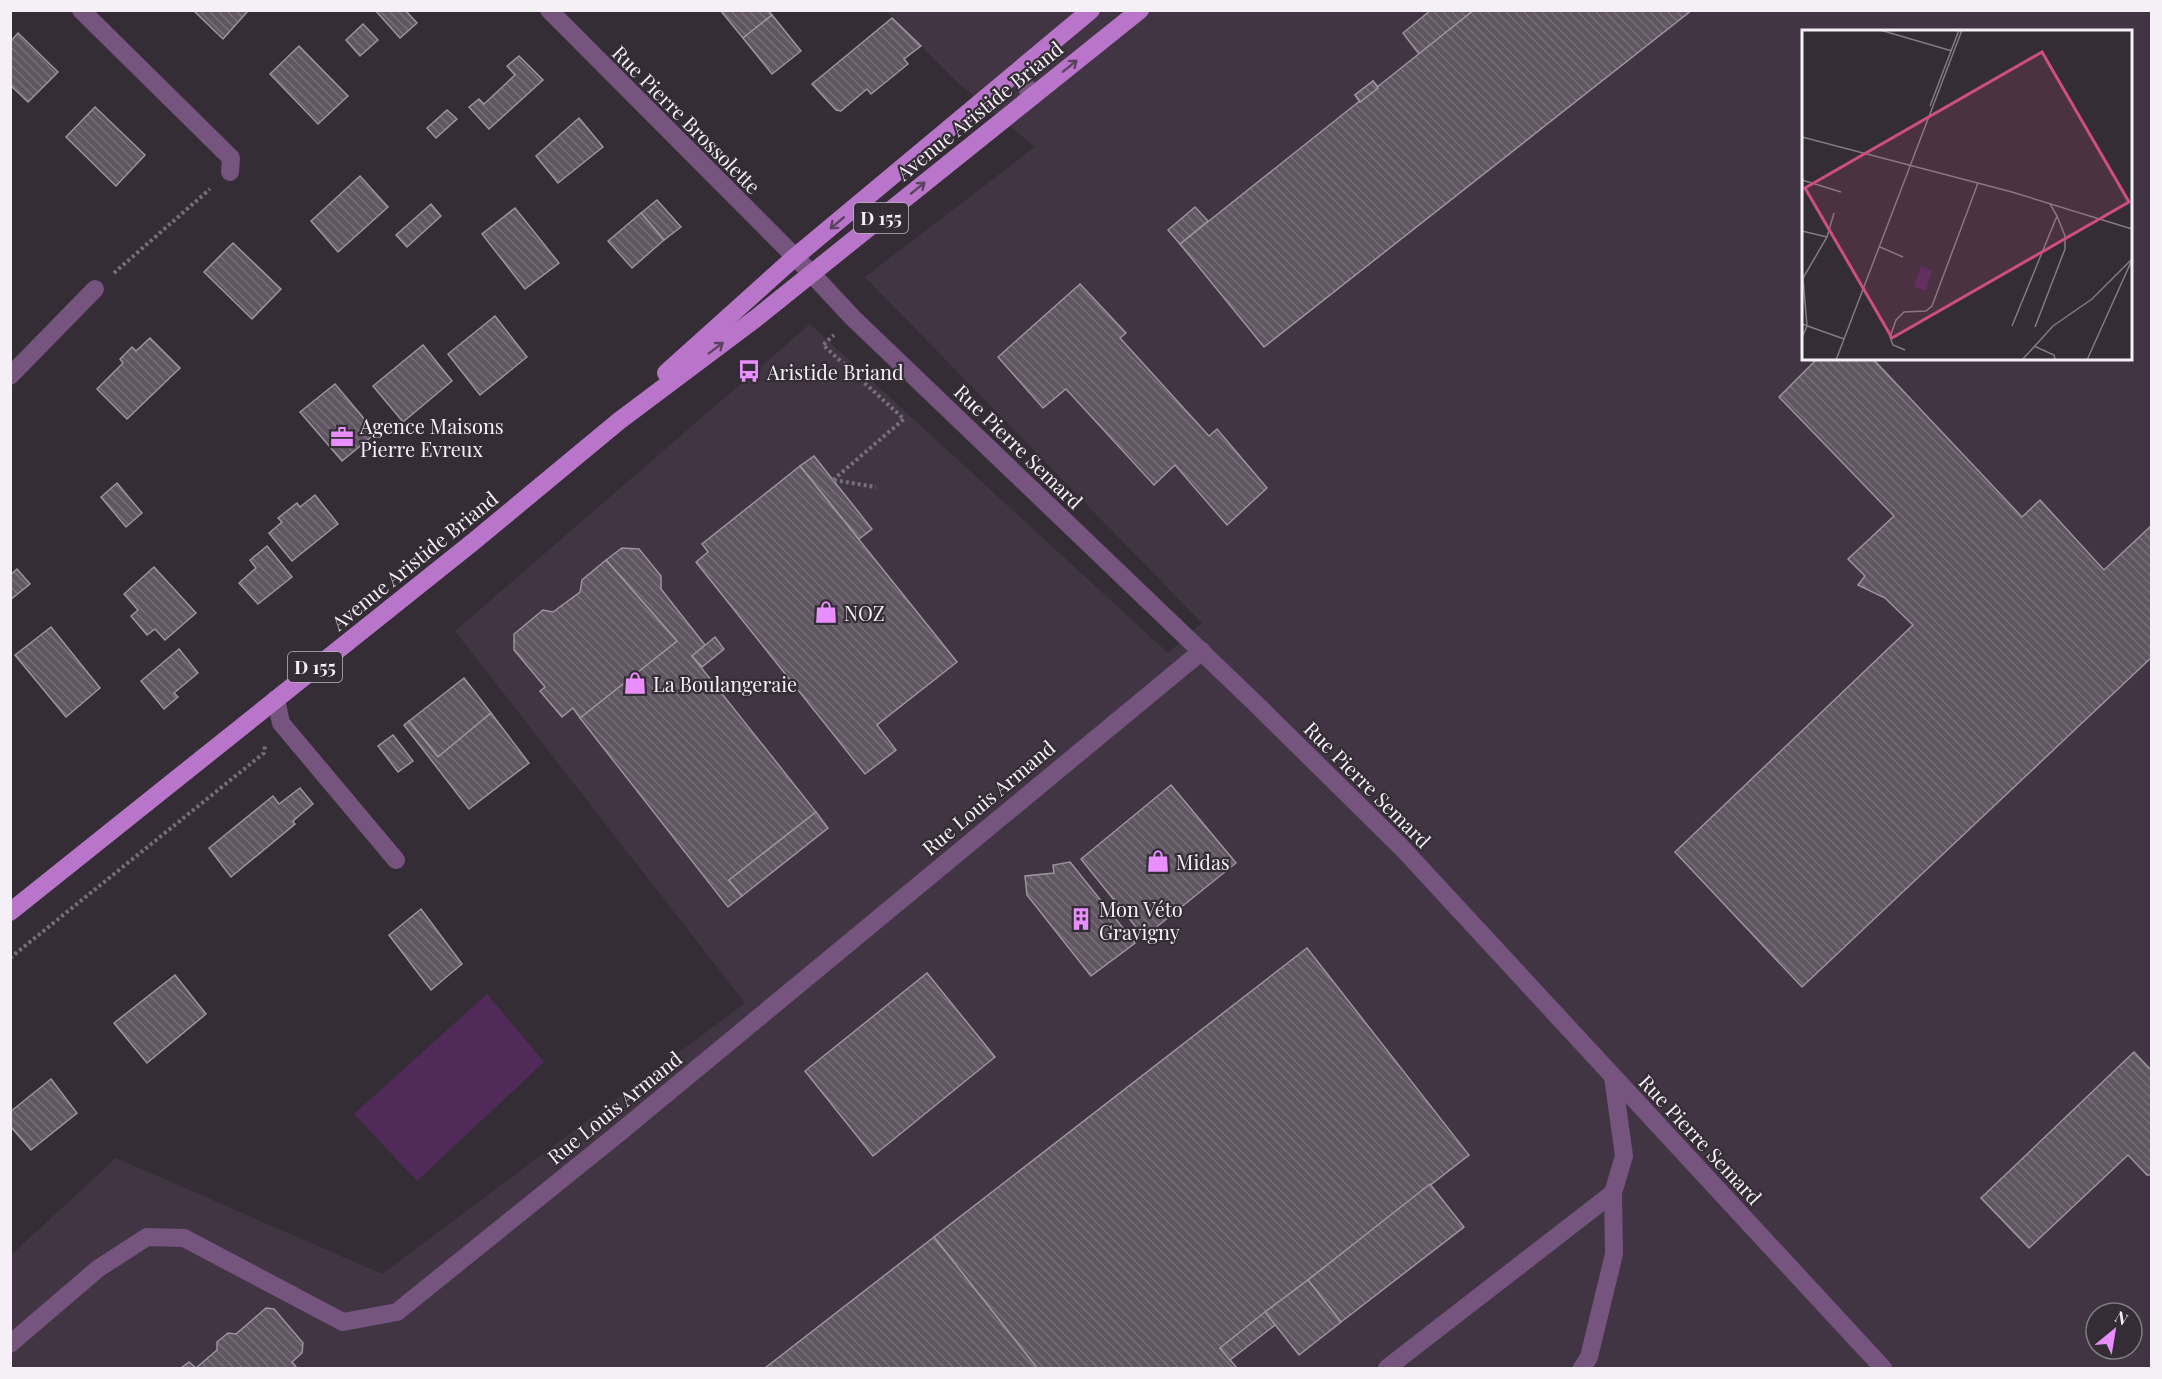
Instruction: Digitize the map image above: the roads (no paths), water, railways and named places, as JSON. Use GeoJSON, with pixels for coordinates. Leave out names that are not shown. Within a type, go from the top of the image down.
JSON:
{"type":"FeatureCollection","features":[{"type":"Feature","properties":{"kind":"main road","name":"Avenue Aristide Briand"},"geometry":{"type":"LineString","coordinates":[[619,421],[668,371],[795,257],[1091,10]]}},
{"type":"Feature","properties":{"kind":"main road","name":"Avenue Aristide Briand"},"geometry":{"type":"LineString","coordinates":[[10,912],[473,542],[619,421],[747,325],[1140,10]]}},
{"type":"Feature","properties":{"kind":"street"},"geometry":{"type":"LineString","coordinates":[[81,10],[231,158],[230,171]]}},
{"type":"Feature","properties":{"kind":"street","name":"Rue Pierre Brossolette"},"geometry":{"type":"LineString","coordinates":[[549,10],[795,257]]}},
{"type":"Feature","properties":{"kind":"street"},"geometry":{"type":"LineString","coordinates":[[1016,74],[1033,96]]}},
{"type":"Feature","properties":{"kind":"street","name":"Rue Pierre Semard"},"geometry":{"type":"LineString","coordinates":[[795,257],[853,318],[1202,651],[1402,848],[1883,1368]]}},
{"type":"Feature","properties":{"kind":"street"},"geometry":{"type":"LineString","coordinates":[[10,376],[95,289]]}},
{"type":"Feature","properties":{"kind":"street","name":"Rue Louis Armand"},"geometry":{"type":"LineString","coordinates":[[10,1344],[99,1268],[147,1237],[184,1239],[343,1322],[397,1312],[619,1133],[1202,651]]}},
{"type":"Feature","properties":{"kind":"street"},"geometry":{"type":"LineString","coordinates":[[276,699],[281,723],[396,860]]}},
{"type":"Feature","properties":{"kind":"street"},"geometry":{"type":"LineString","coordinates":[[1582,1368],[1589,1357],[1614,1254],[1613,1193],[1624,1156],[1613,1077]]}},
{"type":"Feature","properties":{"kind":"street"},"geometry":{"type":"LineString","coordinates":[[1387,1368],[1613,1193]]}},
{"type":"Feature","properties":{"kind":"place","name":"Aristide Briand"},"geometry":{"type":"Point","coordinates":[749,371]}},
{"type":"Feature","properties":{"kind":"place","name":"Agence Maisons Pierre Evreux"},"geometry":{"type":"Point","coordinates":[342,437]}},
{"type":"Feature","properties":{"kind":"place","name":"NOZ"},"geometry":{"type":"Point","coordinates":[826,612]}},
{"type":"Feature","properties":{"kind":"place","name":"La Boulangeraie"},"geometry":{"type":"Point","coordinates":[635,683]}},
{"type":"Feature","properties":{"kind":"place","name":"Midas"},"geometry":{"type":"Point","coordinates":[1158,861]}},
{"type":"Feature","properties":{"kind":"place","name":"Mon Véto Gravigny"},"geometry":{"type":"Point","coordinates":[1081,919]}}]}
